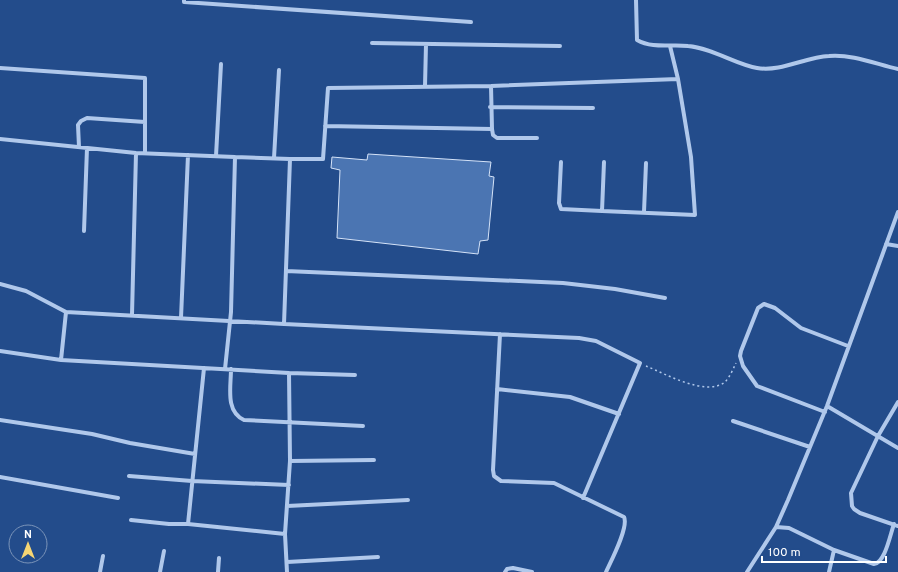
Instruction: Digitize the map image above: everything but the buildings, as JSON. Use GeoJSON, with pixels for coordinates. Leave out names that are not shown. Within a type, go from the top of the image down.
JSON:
{"type":"FeatureCollection","features":[{"type":"Feature","properties":{"kind":"street"},"geometry":{"type":"LineString","coordinates":[[184,0],[184,2],[471,22]]}},
{"type":"Feature","properties":{"kind":"street"},"geometry":{"type":"LineString","coordinates":[[636,0],[637,40],[647,45],[688,46],[707,50],[756,68],[770,69],[829,56],[846,57],[898,69]]}},
{"type":"Feature","properties":{"kind":"street"},"geometry":{"type":"LineString","coordinates":[[372,43],[560,46]]}},
{"type":"Feature","properties":{"kind":"street"},"geometry":{"type":"LineString","coordinates":[[425,86],[426,44]]}},
{"type":"Feature","properties":{"kind":"street"},"geometry":{"type":"LineString","coordinates":[[561,162],[559,203],[561,209],[695,215],[691,157],[678,79],[670,46]]}},
{"type":"Feature","properties":{"kind":"street"},"geometry":{"type":"LineString","coordinates":[[216,156],[221,64]]}},
{"type":"Feature","properties":{"kind":"street"},"geometry":{"type":"LineString","coordinates":[[0,68],[145,78],[145,153]]}},
{"type":"Feature","properties":{"kind":"street"},"geometry":{"type":"LineString","coordinates":[[274,158],[279,70]]}},
{"type":"Feature","properties":{"kind":"street"},"geometry":{"type":"LineString","coordinates":[[0,139],[136,153],[323,159],[328,88],[491,86],[678,79]]}},
{"type":"Feature","properties":{"kind":"street"},"geometry":{"type":"LineString","coordinates":[[491,86],[490,107],[493,135],[497,138],[537,138]]}},
{"type":"Feature","properties":{"kind":"street"},"geometry":{"type":"LineString","coordinates":[[490,107],[593,108]]}},
{"type":"Feature","properties":{"kind":"street"},"geometry":{"type":"LineString","coordinates":[[79,147],[78,129],[81,120],[87,118],[145,122]]}},
{"type":"Feature","properties":{"kind":"street"},"geometry":{"type":"LineString","coordinates":[[325,126],[492,129]]}},
{"type":"Feature","properties":{"kind":"street"},"geometry":{"type":"LineString","coordinates":[[84,230],[87,148]]}},
{"type":"Feature","properties":{"kind":"street"},"geometry":{"type":"LineString","coordinates":[[132,315],[136,153]]}},
{"type":"Feature","properties":{"kind":"street"},"geometry":{"type":"LineString","coordinates":[[181,318],[188,155]]}},
{"type":"Feature","properties":{"kind":"street"},"geometry":{"type":"LineString","coordinates":[[225,369],[230,320],[235,157]]}},
{"type":"Feature","properties":{"kind":"street"},"geometry":{"type":"LineString","coordinates":[[284,324],[290,159]]}},
{"type":"Feature","properties":{"kind":"street"},"geometry":{"type":"LineString","coordinates":[[602,211],[604,162]]}},
{"type":"Feature","properties":{"kind":"street"},"geometry":{"type":"LineString","coordinates":[[644,212],[646,163]]}},
{"type":"Feature","properties":{"kind":"street"},"geometry":{"type":"LineString","coordinates":[[746,572],[776,527],[825,412],[898,212]]}},
{"type":"Feature","properties":{"kind":"street"},"geometry":{"type":"LineString","coordinates":[[886,244],[898,246]]}},
{"type":"Feature","properties":{"kind":"street"},"geometry":{"type":"LineString","coordinates":[[286,271],[563,283],[615,289],[665,298]]}},
{"type":"Feature","properties":{"kind":"street"},"geometry":{"type":"LineString","coordinates":[[0,284],[26,291],[66,312],[579,338],[596,342],[640,363],[583,498]]}},
{"type":"Feature","properties":{"kind":"street"},"geometry":{"type":"LineString","coordinates":[[825,412],[757,386],[743,366],[740,356],[758,308],[764,304],[775,308],[801,328],[848,346]]}},
{"type":"Feature","properties":{"kind":"street"},"geometry":{"type":"LineString","coordinates":[[61,360],[66,312]]}},
{"type":"Feature","properties":{"kind":"street"},"geometry":{"type":"LineString","coordinates":[[500,334],[492,470],[494,476],[501,481],[554,483],[621,515],[626,520],[625,528],[606,572]]}},
{"type":"Feature","properties":{"kind":"street"},"geometry":{"type":"LineString","coordinates":[[0,351],[61,360],[289,373],[355,374]]}},
{"type":"Feature","properties":{"kind":"street"},"geometry":{"type":"LineString","coordinates":[[188,524],[204,368]]}},
{"type":"Feature","properties":{"kind":"street"},"geometry":{"type":"LineString","coordinates":[[231,369],[231,405],[236,415],[249,421],[290,424],[363,426]]}},
{"type":"Feature","properties":{"kind":"street"},"geometry":{"type":"LineString","coordinates":[[288,572],[285,534],[290,461],[289,373]]}},
{"type":"Feature","properties":{"kind":"street"},"geometry":{"type":"LineString","coordinates":[[497,389],[570,397],[619,414]]}},
{"type":"Feature","properties":{"kind":"street"},"geometry":{"type":"LineString","coordinates":[[776,527],[785,527],[797,531],[834,550],[871,564],[878,564],[882,559],[896,525],[860,513],[852,506],[851,493],[878,436],[898,402]]}},
{"type":"Feature","properties":{"kind":"street"},"geometry":{"type":"LineString","coordinates":[[827,406],[898,448]]}},
{"type":"Feature","properties":{"kind":"street"},"geometry":{"type":"LineString","coordinates":[[0,420],[92,434],[130,443],[195,454]]}},
{"type":"Feature","properties":{"kind":"street"},"geometry":{"type":"LineString","coordinates":[[733,421],[810,447]]}},
{"type":"Feature","properties":{"kind":"street"},"geometry":{"type":"LineString","coordinates":[[290,461],[374,460]]}},
{"type":"Feature","properties":{"kind":"street"},"geometry":{"type":"LineString","coordinates":[[129,476],[192,481],[289,485]]}},
{"type":"Feature","properties":{"kind":"street"},"geometry":{"type":"LineString","coordinates":[[0,477],[118,498]]}},
{"type":"Feature","properties":{"kind":"street"},"geometry":{"type":"LineString","coordinates":[[287,506],[408,500]]}},
{"type":"Feature","properties":{"kind":"street"},"geometry":{"type":"LineString","coordinates":[[131,520],[285,534]]}},
{"type":"Feature","properties":{"kind":"street"},"geometry":{"type":"LineString","coordinates":[[829,572],[834,550]]}},
{"type":"Feature","properties":{"kind":"street"},"geometry":{"type":"LineString","coordinates":[[160,572],[164,551]]}},
{"type":"Feature","properties":{"kind":"street"},"geometry":{"type":"LineString","coordinates":[[100,572],[103,556]]}},
{"type":"Feature","properties":{"kind":"street"},"geometry":{"type":"LineString","coordinates":[[287,562],[378,557]]}},
{"type":"Feature","properties":{"kind":"street"},"geometry":{"type":"LineString","coordinates":[[218,572],[219,558]]}},
{"type":"Feature","properties":{"kind":"street"},"geometry":{"type":"LineString","coordinates":[[505,572],[507,569],[513,568],[532,572]]}},
{"type":"Feature","properties":{"kind":"path"},"geometry":{"type":"LineString","coordinates":[[640,363],[684,382],[711,388],[727,381],[740,356]]}}]}
